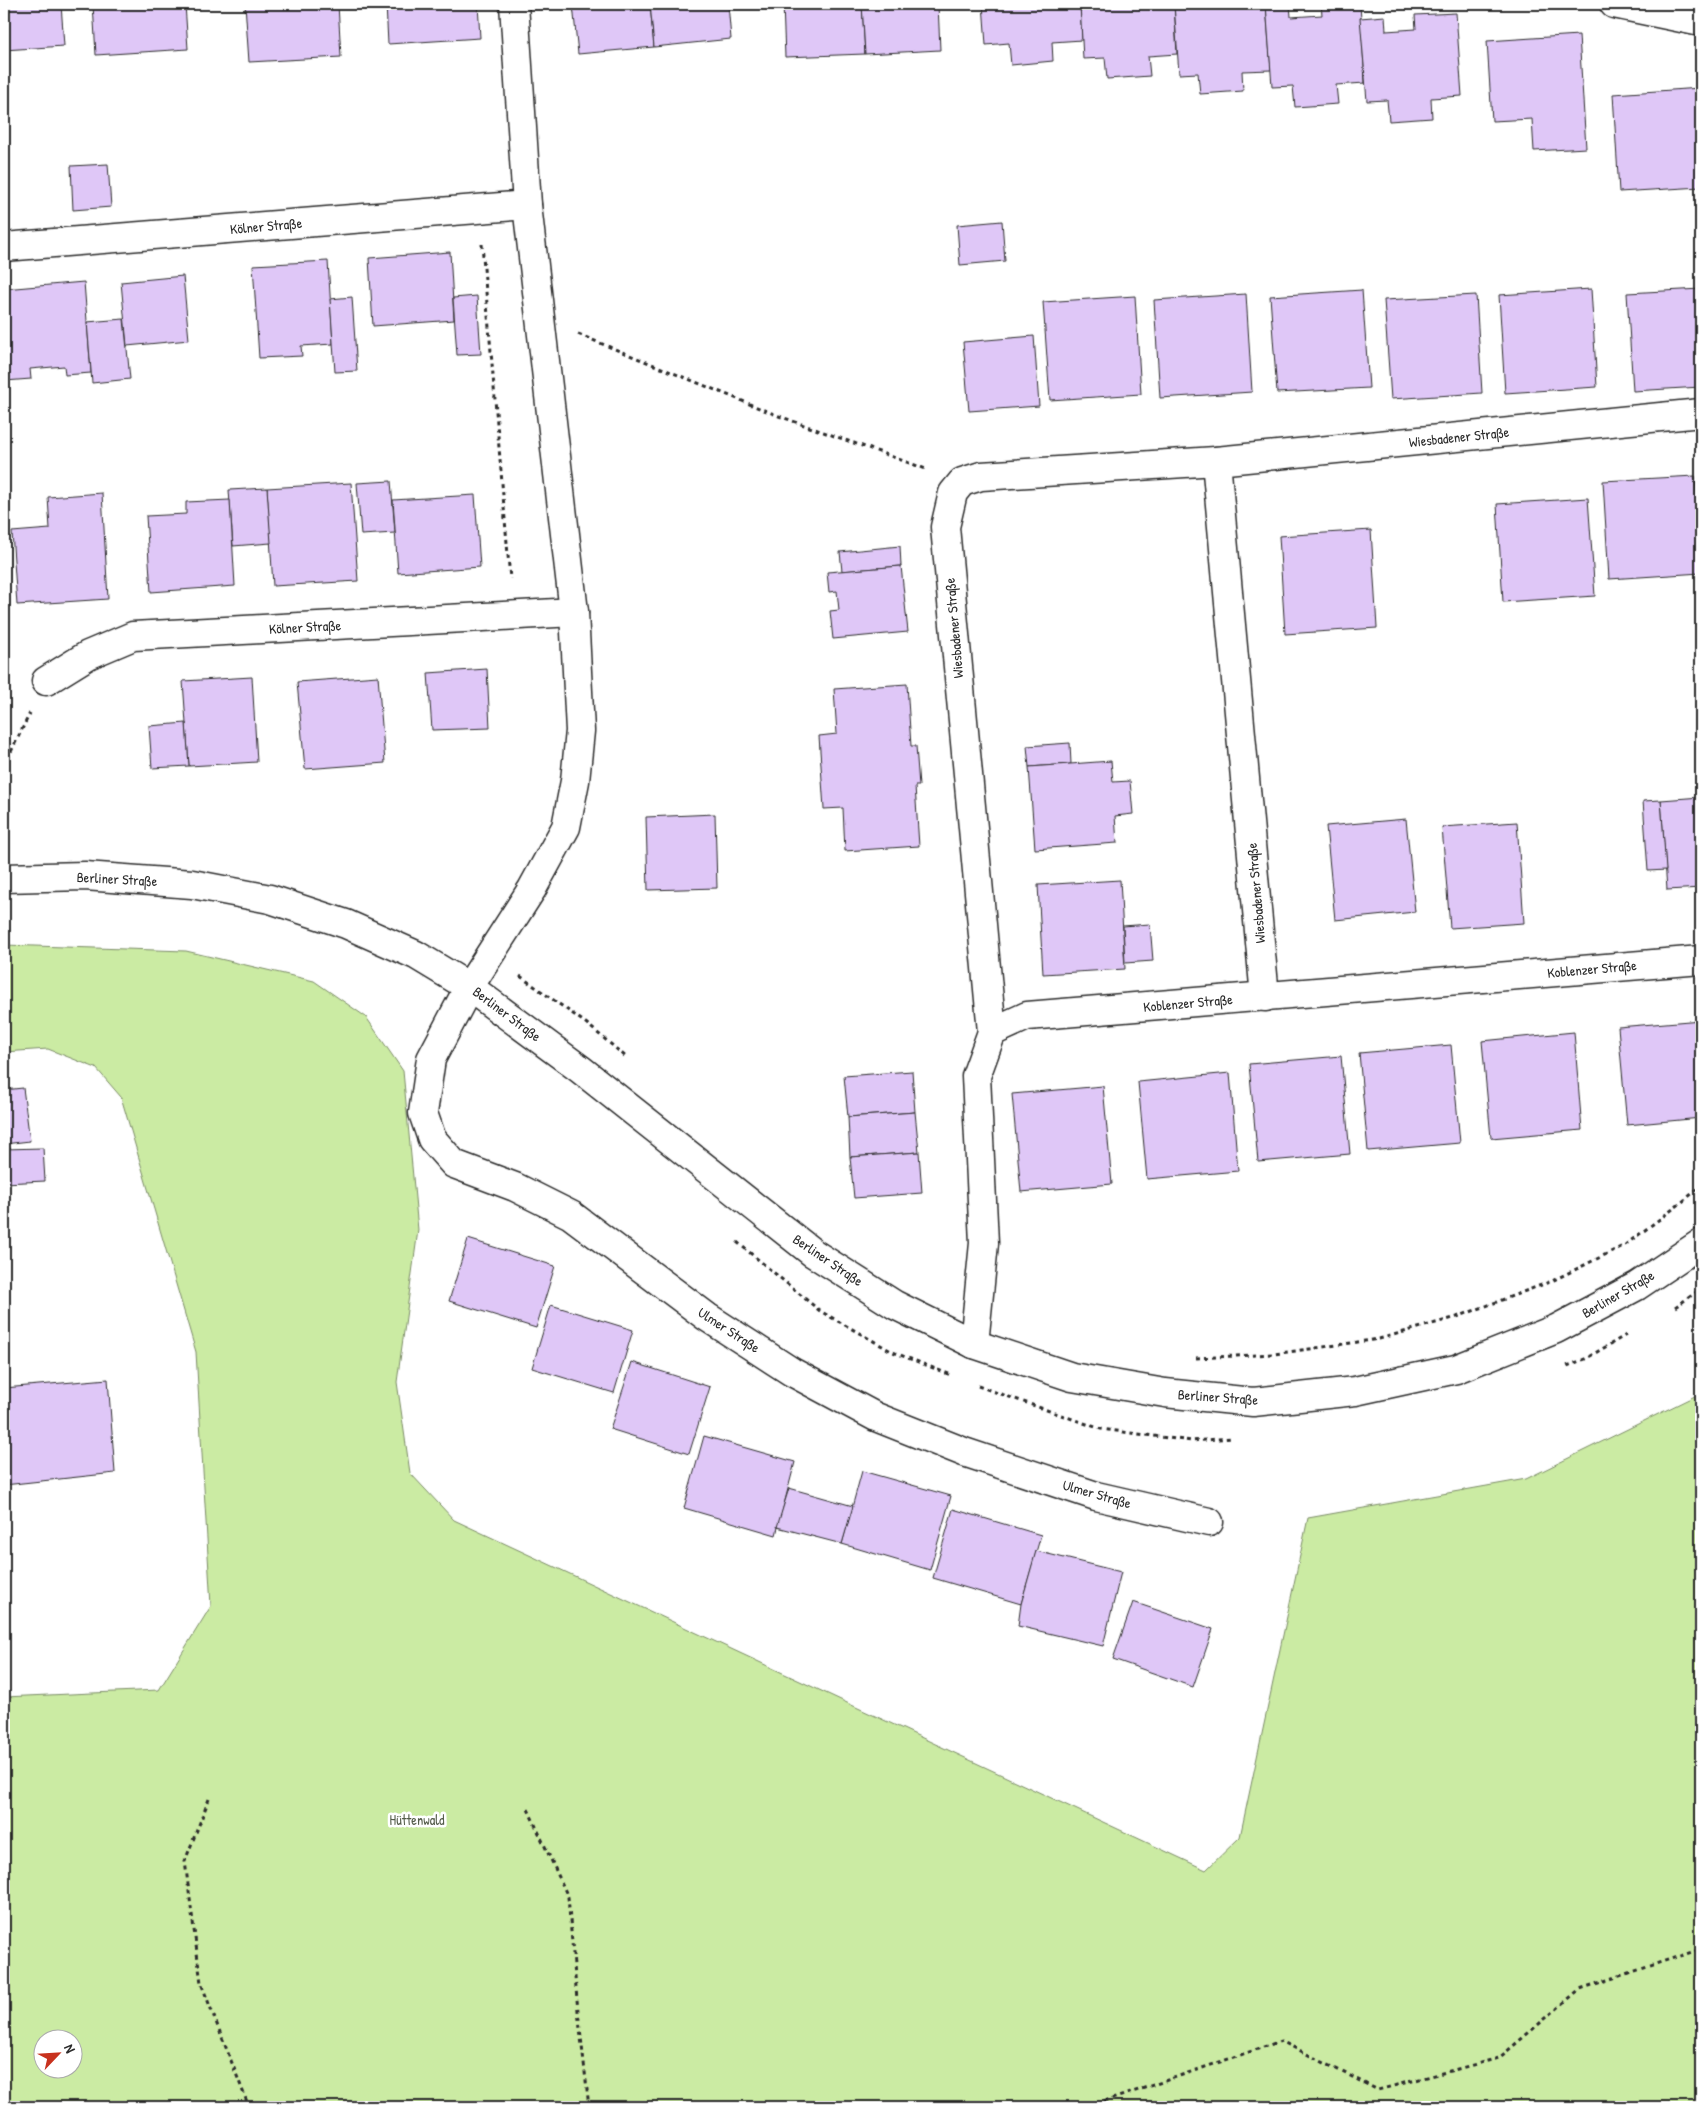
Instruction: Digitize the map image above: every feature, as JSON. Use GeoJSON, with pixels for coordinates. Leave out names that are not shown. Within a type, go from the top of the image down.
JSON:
{"type":"FeatureCollection","features":[{"type":"Feature","properties":{"kind":"street"},"geometry":{"type":"LineString","coordinates":[[469,986],[532,889],[566,827],[575,781],[580,731],[574,612],[527,205],[514,4]]}},
{"type":"Feature","properties":{"kind":"street"},"geometry":{"type":"LineString","coordinates":[[1614,4],[1701,22]]}},
{"type":"Feature","properties":{"kind":"street","name":"Kölner Straße"},"geometry":{"type":"LineString","coordinates":[[4,247],[527,205]]}},
{"type":"Feature","properties":{"kind":"street","name":"Wiesbadener Straße"},"geometry":{"type":"LineString","coordinates":[[992,1032],[945,526],[953,493],[962,482],[981,476],[1216,461],[1701,412]]}},
{"type":"Feature","properties":{"kind":"street","name":"Wiesbadener Straße"},"geometry":{"type":"LineString","coordinates":[[1216,461],[1265,997]]}},
{"type":"Feature","properties":{"kind":"street","name":"Kölner Straße"},"geometry":{"type":"LineString","coordinates":[[46,681],[88,655],[132,636],[574,612]]}},
{"type":"Feature","properties":{"kind":"street","name":"Berliner Straße"},"geometry":{"type":"LineString","coordinates":[[4,878],[85,876],[192,884],[270,899],[346,924],[416,955],[469,986],[580,1069],[813,1253],[895,1305],[974,1344],[1072,1377],[1165,1393],[1253,1402],[1355,1391],[1456,1369],[1556,1328],[1637,1286],[1701,1242]]}},
{"type":"Feature","properties":{"kind":"street","name":"Koblenzer Straße"},"geometry":{"type":"LineString","coordinates":[[992,1032],[1027,1016],[1701,960]]}},
{"type":"Feature","properties":{"kind":"street","name":"Ulmer Straße"},"geometry":{"type":"LineString","coordinates":[[469,986],[431,1059],[423,1114],[432,1139],[454,1164],[515,1187],[571,1215],[707,1317],[792,1372],[876,1417],[964,1452],[1096,1496],[1208,1522]]}},
{"type":"Feature","properties":{"kind":"street"},"geometry":{"type":"LineString","coordinates":[[974,1344],[984,1243],[976,1076],[992,1032]]}},
{"type":"Feature","properties":{"kind":"path"},"geometry":{"type":"LineString","coordinates":[[479,209],[513,615]]}},
{"type":"Feature","properties":{"kind":"path"},"geometry":{"type":"LineString","coordinates":[[540,319],[779,416],[962,482]]}},
{"type":"Feature","properties":{"kind":"path"},"geometry":{"type":"LineString","coordinates":[[4,766],[46,681]]}},
{"type":"Feature","properties":{"kind":"path"},"geometry":{"type":"LineString","coordinates":[[487,957],[518,975],[587,1024],[632,1061]]}},
{"type":"Feature","properties":{"kind":"path"},"geometry":{"type":"LineString","coordinates":[[1189,1358],[1274,1354],[1378,1339],[1457,1317],[1552,1281],[1625,1245],[1701,1186]]}},
{"type":"Feature","properties":{"kind":"path"},"geometry":{"type":"LineString","coordinates":[[730,1236],[820,1311],[893,1352],[954,1376]]}},
{"type":"Feature","properties":{"kind":"path"},"geometry":{"type":"LineString","coordinates":[[1670,1310],[1701,1289]]}},
{"type":"Feature","properties":{"kind":"path"},"geometry":{"type":"LineString","coordinates":[[1559,1369],[1585,1359],[1628,1334]]}},
{"type":"Feature","properties":{"kind":"path"},"geometry":{"type":"LineString","coordinates":[[972,1383],[1101,1429],[1191,1441],[1238,1438]]}},
{"type":"Feature","properties":{"kind":"path"},"geometry":{"type":"LineString","coordinates":[[209,1799],[185,1861],[201,1983],[249,2107]]}},
{"type":"Feature","properties":{"kind":"path"},"geometry":{"type":"LineString","coordinates":[[528,1809],[568,1897],[589,2107]]}},
{"type":"Feature","properties":{"kind":"path"},"geometry":{"type":"LineString","coordinates":[[1089,2107],[1282,2041],[1378,2090],[1499,2058],[1580,1989],[1701,1949]]}},
{"type":"Feature","properties":{"kind":"green space","name":"Hüttenwald"},"geometry":{"type":"Polygon","coordinates":[[[4,945],[186,951],[314,981],[366,1017],[403,1071],[418,1230],[397,1382],[410,1473],[454,1520],[1206,1870],[1240,1837],[1308,1518],[1526,1479],[1701,1393],[1701,2107],[4,2107],[4,1697],[159,1690],[211,1606],[196,1352],[121,1097],[96,1068],[48,1049],[4,1052],[4,945]]]}},
{"type":"Feature","properties":{"kind":"building"},"geometry":{"type":"Polygon","coordinates":[[[4,4],[61,4],[64,46],[4,50],[4,4]]]}},
{"type":"Feature","properties":{"kind":"building"},"geometry":{"type":"Polygon","coordinates":[[[93,4],[185,4],[188,49],[96,55],[93,4]]]}},
{"type":"Feature","properties":{"kind":"building"},"geometry":{"type":"Polygon","coordinates":[[[245,4],[338,4],[341,57],[249,62],[245,4]]]}},
{"type":"Feature","properties":{"kind":"building"},"geometry":{"type":"Polygon","coordinates":[[[386,4],[478,4],[480,38],[388,44],[386,4]]]}},
{"type":"Feature","properties":{"kind":"building"},"geometry":{"type":"Polygon","coordinates":[[[650,4],[654,47],[578,54],[573,5],[650,4]]]}},
{"type":"Feature","properties":{"kind":"building"},"geometry":{"type":"Polygon","coordinates":[[[650,4],[728,4],[731,39],[654,47],[650,4]]]}},
{"type":"Feature","properties":{"kind":"building"},"geometry":{"type":"Polygon","coordinates":[[[783,4],[862,4],[865,54],[785,57],[783,4]]]}},
{"type":"Feature","properties":{"kind":"building"},"geometry":{"type":"Polygon","coordinates":[[[862,4],[938,4],[940,50],[865,54],[862,4]]]}},
{"type":"Feature","properties":{"kind":"building"},"geometry":{"type":"Polygon","coordinates":[[[983,4],[1080,4],[1082,40],[1052,42],[1053,61],[1011,65],[1009,43],[986,45],[983,4]]]}},
{"type":"Feature","properties":{"kind":"building"},"geometry":{"type":"Polygon","coordinates":[[[1080,4],[1174,4],[1177,54],[1148,56],[1150,76],[1107,79],[1105,58],[1083,59],[1080,4]]]}},
{"type":"Feature","properties":{"kind":"building"},"geometry":{"type":"Polygon","coordinates":[[[1174,4],[1266,4],[1271,70],[1242,71],[1243,91],[1200,94],[1198,73],[1179,74],[1174,4]]]}},
{"type":"Feature","properties":{"kind":"building"},"geometry":{"type":"Polygon","coordinates":[[[1266,4],[1290,4],[1291,17],[1322,15],[1321,4],[1360,4],[1365,83],[1336,85],[1338,104],[1295,107],[1293,86],[1272,87],[1266,4]]]}},
{"type":"Feature","properties":{"kind":"building"},"geometry":{"type":"Polygon","coordinates":[[[1456,13],[1462,96],[1431,98],[1432,118],[1389,121],[1387,100],[1367,101],[1360,18],[1385,16],[1386,31],[1416,29],[1415,15],[1456,13]]]}},
{"type":"Feature","properties":{"kind":"building"},"geometry":{"type":"Polygon","coordinates":[[[1579,35],[1586,148],[1534,151],[1532,119],[1492,121],[1487,41],[1579,35]]]}},
{"type":"Feature","properties":{"kind":"building"},"geometry":{"type":"Polygon","coordinates":[[[1701,88],[1701,187],[1619,192],[1613,94],[1701,88]]]}},
{"type":"Feature","properties":{"kind":"building"},"geometry":{"type":"Polygon","coordinates":[[[108,164],[111,207],[73,210],[71,166],[108,164]]]}},
{"type":"Feature","properties":{"kind":"building"},"geometry":{"type":"Polygon","coordinates":[[[1002,221],[1005,261],[960,265],[957,225],[1002,221]]]}},
{"type":"Feature","properties":{"kind":"building"},"geometry":{"type":"Polygon","coordinates":[[[450,252],[454,320],[373,326],[369,258],[450,252]]]}},
{"type":"Feature","properties":{"kind":"building"},"geometry":{"type":"Polygon","coordinates":[[[328,261],[333,344],[301,346],[302,356],[259,358],[253,265],[328,261]]]}},
{"type":"Feature","properties":{"kind":"building"},"geometry":{"type":"Polygon","coordinates":[[[183,276],[189,340],[127,346],[121,282],[183,276]]]}},
{"type":"Feature","properties":{"kind":"building"},"geometry":{"type":"Polygon","coordinates":[[[84,282],[91,373],[65,375],[64,366],[30,369],[31,379],[5,381],[4,289],[84,282]]]}},
{"type":"Feature","properties":{"kind":"building"},"geometry":{"type":"Polygon","coordinates":[[[1591,289],[1597,387],[1505,393],[1499,295],[1591,289]]]}},
{"type":"Feature","properties":{"kind":"building"},"geometry":{"type":"Polygon","coordinates":[[[1701,289],[1701,387],[1633,391],[1627,293],[1701,289]]]}},
{"type":"Feature","properties":{"kind":"building"},"geometry":{"type":"Polygon","coordinates":[[[1362,290],[1369,388],[1277,393],[1270,296],[1362,290]]]}},
{"type":"Feature","properties":{"kind":"building"},"geometry":{"type":"Polygon","coordinates":[[[1246,294],[1252,392],[1160,398],[1154,300],[1246,294]]]}},
{"type":"Feature","properties":{"kind":"building"},"geometry":{"type":"Polygon","coordinates":[[[1476,295],[1482,393],[1391,399],[1384,300],[1476,295]]]}},
{"type":"Feature","properties":{"kind":"building"},"geometry":{"type":"Polygon","coordinates":[[[477,296],[481,354],[457,355],[453,298],[477,296]]]}},
{"type":"Feature","properties":{"kind":"building"},"geometry":{"type":"Polygon","coordinates":[[[1135,296],[1141,394],[1050,400],[1043,302],[1135,296]]]}},
{"type":"Feature","properties":{"kind":"building"},"geometry":{"type":"Polygon","coordinates":[[[352,297],[357,371],[335,372],[330,299],[352,297]]]}},
{"type":"Feature","properties":{"kind":"building"},"geometry":{"type":"Polygon","coordinates":[[[124,319],[130,379],[92,383],[87,322],[124,319]]]}},
{"type":"Feature","properties":{"kind":"building"},"geometry":{"type":"Polygon","coordinates":[[[1034,336],[1039,406],[969,411],[963,342],[1034,336]]]}},
{"type":"Feature","properties":{"kind":"building"},"geometry":{"type":"Polygon","coordinates":[[[1695,476],[1701,573],[1609,579],[1603,481],[1695,476]]]}},
{"type":"Feature","properties":{"kind":"building"},"geometry":{"type":"Polygon","coordinates":[[[391,481],[395,533],[361,535],[357,483],[391,481]]]}},
{"type":"Feature","properties":{"kind":"building"},"geometry":{"type":"Polygon","coordinates":[[[351,483],[358,581],[273,586],[267,488],[351,483]]]}},
{"type":"Feature","properties":{"kind":"building"},"geometry":{"type":"Polygon","coordinates":[[[267,488],[271,543],[233,546],[229,490],[267,488]]]}},
{"type":"Feature","properties":{"kind":"building"},"geometry":{"type":"Polygon","coordinates":[[[102,493],[108,599],[17,605],[12,532],[50,529],[48,497],[102,493]]]}},
{"type":"Feature","properties":{"kind":"building"},"geometry":{"type":"Polygon","coordinates":[[[475,495],[480,567],[398,573],[393,500],[475,495]]]}},
{"type":"Feature","properties":{"kind":"building"},"geometry":{"type":"Polygon","coordinates":[[[1588,498],[1595,596],[1503,602],[1497,504],[1588,498]]]}},
{"type":"Feature","properties":{"kind":"building"},"geometry":{"type":"Polygon","coordinates":[[[230,500],[235,586],[151,592],[146,516],[186,514],[186,502],[230,500]]]}},
{"type":"Feature","properties":{"kind":"building"},"geometry":{"type":"Polygon","coordinates":[[[1371,530],[1377,628],[1285,634],[1279,536],[1371,530]]]}},
{"type":"Feature","properties":{"kind":"building"},"geometry":{"type":"Polygon","coordinates":[[[900,546],[901,566],[842,571],[840,552],[900,546]]]}},
{"type":"Feature","properties":{"kind":"building"},"geometry":{"type":"Polygon","coordinates":[[[901,566],[908,632],[833,639],[830,611],[839,610],[837,591],[829,592],[827,572],[901,566]]]}},
{"type":"Feature","properties":{"kind":"building"},"geometry":{"type":"Polygon","coordinates":[[[487,669],[490,728],[432,730],[428,673],[487,669]]]}},
{"type":"Feature","properties":{"kind":"building"},"geometry":{"type":"Polygon","coordinates":[[[378,676],[385,763],[305,769],[297,682],[378,676]]]}},
{"type":"Feature","properties":{"kind":"building"},"geometry":{"type":"Polygon","coordinates":[[[252,677],[257,762],[189,766],[183,681],[252,677]]]}},
{"type":"Feature","properties":{"kind":"building"},"geometry":{"type":"Polygon","coordinates":[[[907,684],[911,746],[916,746],[919,786],[915,786],[919,846],[845,851],[843,808],[824,809],[819,736],[837,734],[834,689],[907,684]]]}},
{"type":"Feature","properties":{"kind":"building"},"geometry":{"type":"Polygon","coordinates":[[[186,723],[189,766],[152,768],[149,726],[186,723]]]}},
{"type":"Feature","properties":{"kind":"building"},"geometry":{"type":"Polygon","coordinates":[[[1070,743],[1071,764],[1029,767],[1027,746],[1070,743]]]}},
{"type":"Feature","properties":{"kind":"building"},"geometry":{"type":"Polygon","coordinates":[[[1111,761],[1113,782],[1130,781],[1133,814],[1115,816],[1117,843],[1035,849],[1029,767],[1111,761]]]}},
{"type":"Feature","properties":{"kind":"building"},"geometry":{"type":"Polygon","coordinates":[[[1701,797],[1701,888],[1667,890],[1661,800],[1701,797]]]}},
{"type":"Feature","properties":{"kind":"building"},"geometry":{"type":"Polygon","coordinates":[[[1661,800],[1666,870],[1648,871],[1643,801],[1661,800]]]}},
{"type":"Feature","properties":{"kind":"building"},"geometry":{"type":"Polygon","coordinates":[[[715,814],[717,888],[648,890],[646,817],[715,814]]]}},
{"type":"Feature","properties":{"kind":"building"},"geometry":{"type":"Polygon","coordinates":[[[1406,819],[1415,912],[1335,920],[1326,826],[1406,819]]]}},
{"type":"Feature","properties":{"kind":"building"},"geometry":{"type":"Polygon","coordinates":[[[1517,822],[1524,923],[1450,928],[1442,827],[1517,822]]]}},
{"type":"Feature","properties":{"kind":"building"},"geometry":{"type":"Polygon","coordinates":[[[1120,880],[1125,969],[1043,974],[1038,885],[1120,880]]]}},
{"type":"Feature","properties":{"kind":"building"},"geometry":{"type":"Polygon","coordinates":[[[1150,924],[1153,961],[1125,963],[1123,926],[1150,924]]]}},
{"type":"Feature","properties":{"kind":"building"},"geometry":{"type":"Polygon","coordinates":[[[1701,1020],[1701,1118],[1627,1125],[1618,1027],[1701,1020]]]}},
{"type":"Feature","properties":{"kind":"building"},"geometry":{"type":"Polygon","coordinates":[[[1574,1032],[1582,1130],[1491,1138],[1482,1041],[1574,1032]]]}},
{"type":"Feature","properties":{"kind":"building"},"geometry":{"type":"Polygon","coordinates":[[[1451,1045],[1460,1143],[1368,1151],[1359,1053],[1451,1045]]]}},
{"type":"Feature","properties":{"kind":"building"},"geometry":{"type":"Polygon","coordinates":[[[1341,1056],[1350,1154],[1258,1162],[1249,1064],[1341,1056]]]}},
{"type":"Feature","properties":{"kind":"building"},"geometry":{"type":"Polygon","coordinates":[[[912,1071],[915,1112],[848,1117],[844,1076],[912,1071]]]}},
{"type":"Feature","properties":{"kind":"building"},"geometry":{"type":"Polygon","coordinates":[[[1230,1073],[1238,1171],[1147,1179],[1138,1082],[1230,1073]]]}},
{"type":"Feature","properties":{"kind":"building"},"geometry":{"type":"Polygon","coordinates":[[[1103,1086],[1112,1184],[1021,1192],[1012,1094],[1103,1086]]]}},
{"type":"Feature","properties":{"kind":"building"},"geometry":{"type":"Polygon","coordinates":[[[23,1088],[30,1141],[4,1144],[4,1090],[23,1088]]]}},
{"type":"Feature","properties":{"kind":"building"},"geometry":{"type":"Polygon","coordinates":[[[915,1112],[919,1152],[850,1157],[848,1117],[915,1112]]]}},
{"type":"Feature","properties":{"kind":"building"},"geometry":{"type":"Polygon","coordinates":[[[43,1148],[45,1181],[4,1183],[4,1149],[43,1148]]]}},
{"type":"Feature","properties":{"kind":"building"},"geometry":{"type":"Polygon","coordinates":[[[919,1152],[922,1193],[854,1198],[850,1157],[919,1152]]]}},
{"type":"Feature","properties":{"kind":"building"},"geometry":{"type":"Polygon","coordinates":[[[468,1239],[555,1266],[536,1328],[449,1301],[468,1239]]]}},
{"type":"Feature","properties":{"kind":"building"},"geometry":{"type":"Polygon","coordinates":[[[551,1305],[633,1330],[614,1393],[532,1368],[551,1305]]]}},
{"type":"Feature","properties":{"kind":"building"},"geometry":{"type":"Polygon","coordinates":[[[632,1362],[710,1387],[689,1454],[610,1429],[632,1362]]]}},
{"type":"Feature","properties":{"kind":"building"},"geometry":{"type":"Polygon","coordinates":[[[108,1379],[115,1473],[4,1485],[4,1388],[108,1379]]]}},
{"type":"Feature","properties":{"kind":"building"},"geometry":{"type":"Polygon","coordinates":[[[704,1436],[795,1462],[776,1535],[684,1508],[704,1436]]]}},
{"type":"Feature","properties":{"kind":"building"},"geometry":{"type":"Polygon","coordinates":[[[862,1471],[951,1496],[930,1570],[842,1544],[862,1471]]]}},
{"type":"Feature","properties":{"kind":"building"},"geometry":{"type":"Polygon","coordinates":[[[789,1488],[853,1506],[842,1544],[777,1527],[789,1488]]]}},
{"type":"Feature","properties":{"kind":"building"},"geometry":{"type":"Polygon","coordinates":[[[953,1509],[1041,1535],[1021,1604],[933,1578],[953,1509]]]}},
{"type":"Feature","properties":{"kind":"building"},"geometry":{"type":"Polygon","coordinates":[[[1036,1551],[1121,1572],[1103,1646],[1018,1626],[1021,1604],[1036,1551]]]}},
{"type":"Feature","properties":{"kind":"building"},"geometry":{"type":"Polygon","coordinates":[[[1133,1602],[1213,1629],[1193,1687],[1113,1659],[1133,1602]]]}}]}
